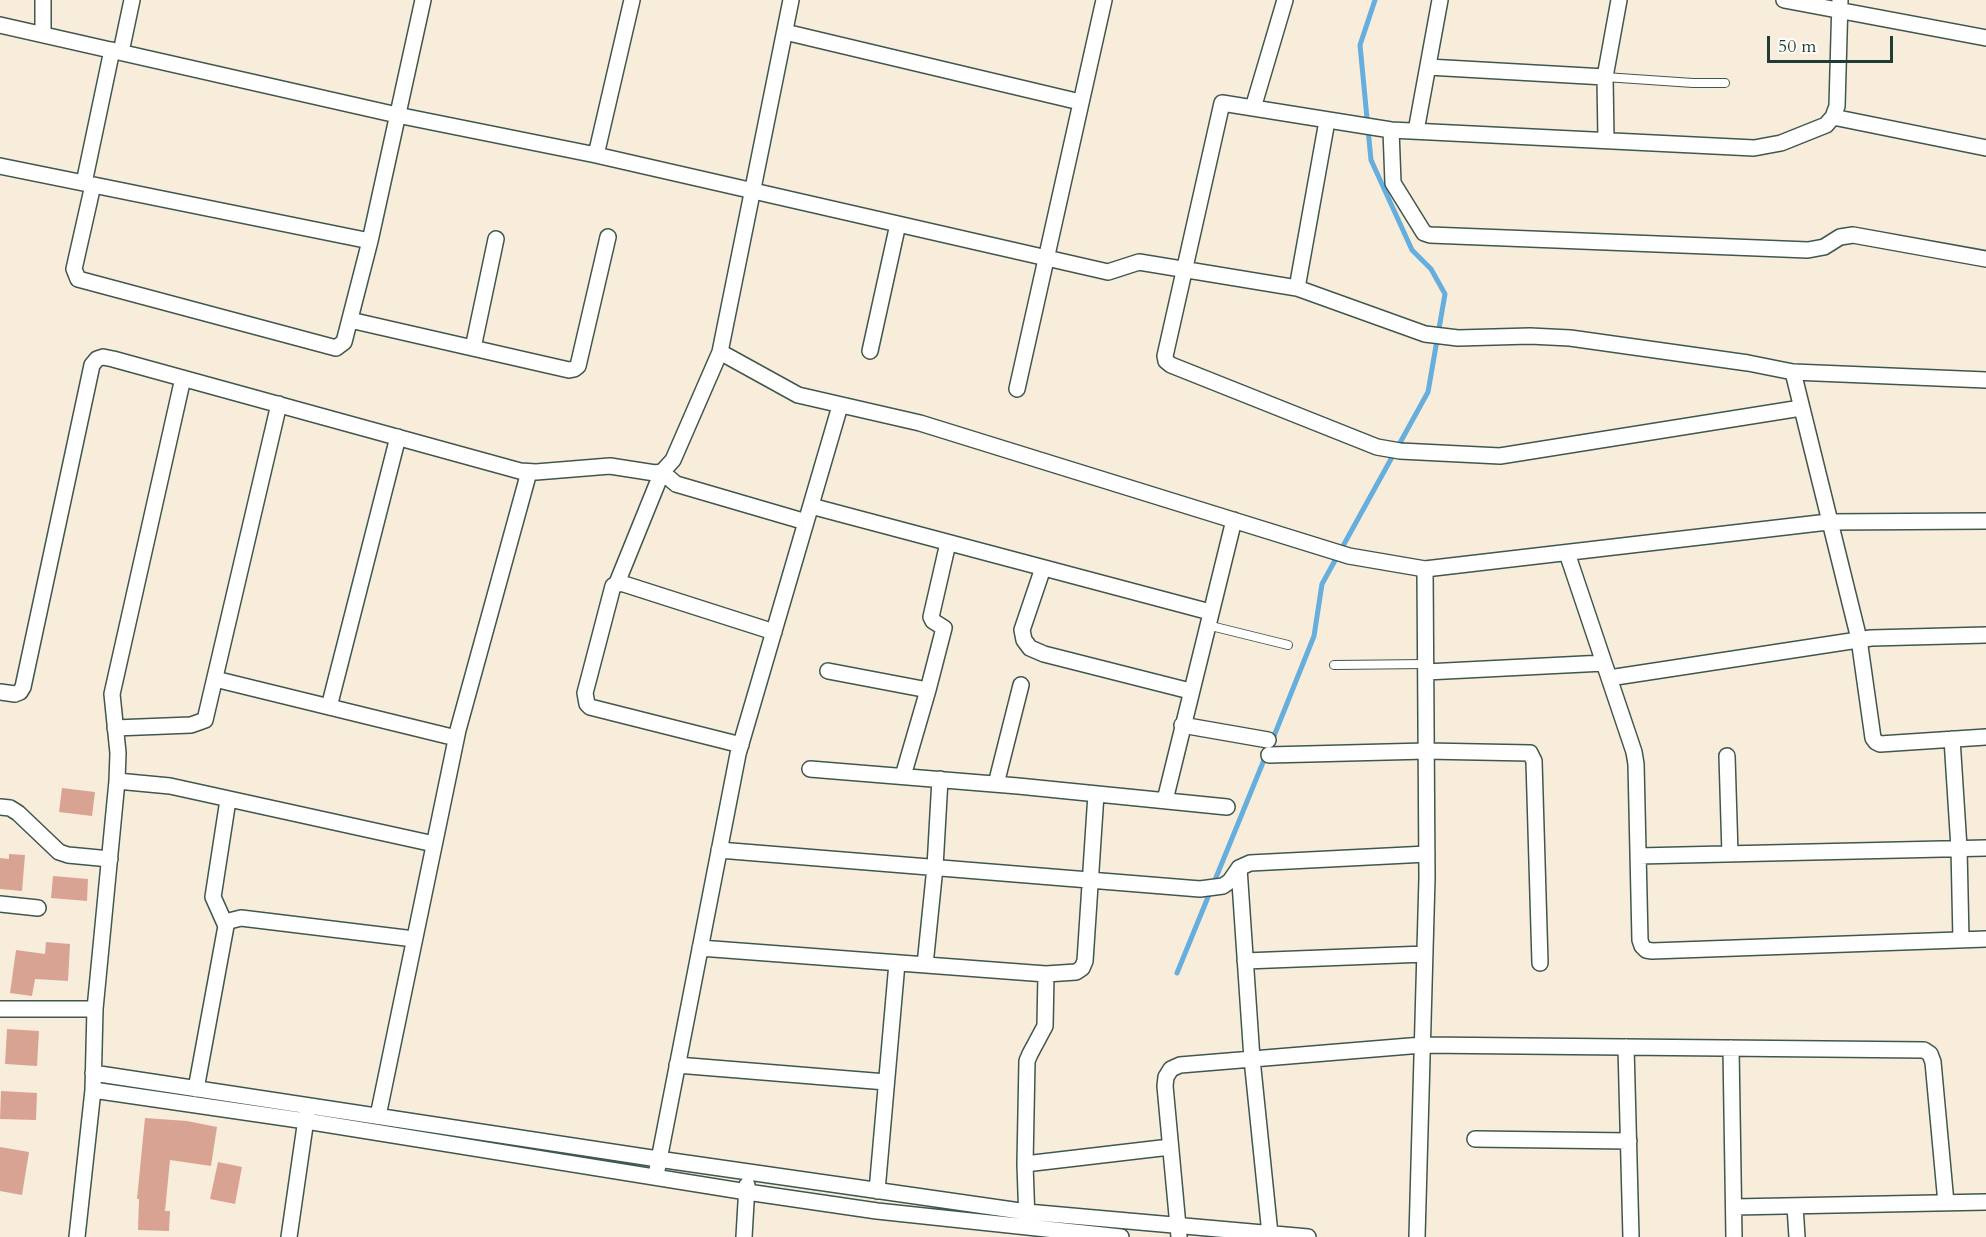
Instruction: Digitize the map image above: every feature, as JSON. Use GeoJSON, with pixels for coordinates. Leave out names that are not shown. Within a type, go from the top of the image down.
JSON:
{"type":"FeatureCollection","features":[{"type":"Feature","properties":{"kind":"street"},"geometry":{"type":"LineString","coordinates":[[43,0],[43,34]]}},
{"type":"Feature","properties":{"kind":"street"},"geometry":{"type":"LineString","coordinates":[[132,0],[117,51],[88,184],[74,269],[78,279],[336,348],[344,342],[370,241],[423,0]]}},
{"type":"Feature","properties":{"kind":"street"},"geometry":{"type":"LineString","coordinates":[[596,155],[632,0]]}},
{"type":"Feature","properties":{"kind":"street"},"geometry":{"type":"LineString","coordinates":[[741,745],[590,707],[587,704],[585,693],[613,586],[617,583],[662,472],[673,460],[720,352],[791,0]]}},
{"type":"Feature","properties":{"kind":"street"},"geometry":{"type":"LineString","coordinates":[[1017,388],[1104,0]]}},
{"type":"Feature","properties":{"kind":"street"},"geometry":{"type":"LineString","coordinates":[[1253,108],[1285,0]]}},
{"type":"Feature","properties":{"kind":"street"},"geometry":{"type":"LineString","coordinates":[[1416,131],[1440,0]]}},
{"type":"Feature","properties":{"kind":"street"},"geometry":{"type":"LineString","coordinates":[[1606,141],[1605,77],[1619,0]]}},
{"type":"Feature","properties":{"kind":"street"},"geometry":{"type":"LineString","coordinates":[[1784,0],[1840,4],[1986,38]]}},
{"type":"Feature","properties":{"kind":"street"},"geometry":{"type":"LineString","coordinates":[[1801,408],[1500,456],[1400,451],[1377,447],[1171,365],[1166,361],[1184,268],[1222,104],[1388,129],[1754,148],[1781,142],[1826,125],[1833,117],[1837,106],[1840,4]]}},
{"type":"Feature","properties":{"kind":"street"},"geometry":{"type":"LineString","coordinates":[[0,25],[397,115],[596,155],[1108,272],[1139,262],[1297,288],[1425,334],[1458,338],[1530,336],[1570,338],[1748,363],[1793,372],[1986,380]]}},
{"type":"Feature","properties":{"kind":"street"},"geometry":{"type":"LineString","coordinates":[[785,32],[1080,102]]}},
{"type":"Feature","properties":{"kind":"street"},"geometry":{"type":"LineString","coordinates":[[1428,67],[1605,77]]}},
{"type":"Feature","properties":{"kind":"street"},"geometry":{"type":"LineString","coordinates":[[1833,117],[1986,148]]}},
{"type":"Feature","properties":{"kind":"street"},"geometry":{"type":"LineString","coordinates":[[1297,288],[1327,120]]}},
{"type":"Feature","properties":{"kind":"street"},"geometry":{"type":"LineString","coordinates":[[1388,129],[1393,183],[1424,233],[1430,235],[1808,250],[1824,247],[1846,235],[1986,259]]}},
{"type":"Feature","properties":{"kind":"street"},"geometry":{"type":"LineString","coordinates":[[0,166],[370,241]]}},
{"type":"Feature","properties":{"kind":"street"},"geometry":{"type":"LineString","coordinates":[[870,351],[898,225]]}},
{"type":"Feature","properties":{"kind":"street"},"geometry":{"type":"LineString","coordinates":[[350,320],[569,370],[574,369],[578,366],[608,237]]}},
{"type":"Feature","properties":{"kind":"street"},"geometry":{"type":"LineString","coordinates":[[473,348],[496,239]]}},
{"type":"Feature","properties":{"kind":"street"},"geometry":{"type":"LineString","coordinates":[[720,352],[798,395],[920,423],[1349,556],[1425,569],[1828,522],[1986,521]]}},
{"type":"Feature","properties":{"kind":"street"},"geometry":{"type":"LineString","coordinates":[[0,692],[15,694],[23,687],[92,365],[97,359],[103,357],[529,472],[610,466],[662,472],[676,484],[806,522]]}},
{"type":"Feature","properties":{"kind":"street"},"geometry":{"type":"LineString","coordinates":[[1793,372],[1828,522],[1859,639],[1872,732],[1876,742],[1880,744],[1986,737]]}},
{"type":"Feature","properties":{"kind":"street"},"geometry":{"type":"LineString","coordinates":[[77,1237],[93,1090],[95,1009],[117,782],[118,753],[112,694],[183,378]]}},
{"type":"Feature","properties":{"kind":"street"},"geometry":{"type":"LineString","coordinates":[[114,728],[199,724],[204,720],[279,405]]}},
{"type":"Feature","properties":{"kind":"street"},"geometry":{"type":"LineString","coordinates":[[656,1177],[741,745],[840,406]]}},
{"type":"Feature","properties":{"kind":"street"},"geometry":{"type":"LineString","coordinates":[[329,707],[398,437]]}},
{"type":"Feature","properties":{"kind":"street"},"geometry":{"type":"LineString","coordinates":[[378,1116],[456,738],[529,472]]}},
{"type":"Feature","properties":{"kind":"street"},"geometry":{"type":"LineString","coordinates":[[811,506],[1043,568],[1209,619]]}},
{"type":"Feature","properties":{"kind":"street"},"geometry":{"type":"LineString","coordinates":[[1165,801],[1190,691],[1234,520]]}},
{"type":"Feature","properties":{"kind":"street"},"geometry":{"type":"LineString","coordinates":[[903,776],[944,628],[931,617],[948,543]]}},
{"type":"Feature","properties":{"kind":"street"},"geometry":{"type":"LineString","coordinates":[[1566,553],[1635,758],[1640,940],[1646,950],[1986,939]]}},
{"type":"Feature","properties":{"kind":"street"},"geometry":{"type":"LineString","coordinates":[[1043,568],[1022,630],[1024,640],[1030,648],[1044,654],[1190,691]]}},
{"type":"Feature","properties":{"kind":"street"},"geometry":{"type":"LineString","coordinates":[[1417,1237],[1427,854],[1425,569]]}},
{"type":"Feature","properties":{"kind":"street"},"geometry":{"type":"LineString","coordinates":[[617,583],[774,632]]}},
{"type":"Feature","properties":{"kind":"street"},"geometry":{"type":"LineString","coordinates":[[1609,678],[1859,639],[1986,635]]}},
{"type":"Feature","properties":{"kind":"street"},"geometry":{"type":"LineString","coordinates":[[1426,668],[1604,663]]}},
{"type":"Feature","properties":{"kind":"street"},"geometry":{"type":"LineString","coordinates":[[828,670],[928,690]]}},
{"type":"Feature","properties":{"kind":"street"},"geometry":{"type":"LineString","coordinates":[[215,679],[456,738]]}},
{"type":"Feature","properties":{"kind":"street"},"geometry":{"type":"LineString","coordinates":[[996,784],[1021,685]]}},
{"type":"Feature","properties":{"kind":"street"},"geometry":{"type":"LineString","coordinates":[[1182,725],[1269,747],[1525,752],[1533,756],[1540,963]]}},
{"type":"Feature","properties":{"kind":"street"},"geometry":{"type":"LineString","coordinates":[[1952,739],[1959,849],[1961,940]]}},
{"type":"Feature","properties":{"kind":"street"},"geometry":{"type":"LineString","coordinates":[[1727,756],[1730,854]]}},
{"type":"Feature","properties":{"kind":"street"},"geometry":{"type":"LineString","coordinates":[[810,769],[996,784],[1227,807]]}},
{"type":"Feature","properties":{"kind":"street"},"geometry":{"type":"LineString","coordinates":[[925,965],[935,867],[940,779]]}},
{"type":"Feature","properties":{"kind":"street"},"geometry":{"type":"LineString","coordinates":[[117,782],[170,786],[434,844]]}},
{"type":"Feature","properties":{"kind":"street"},"geometry":{"type":"LineString","coordinates":[[700,948],[1046,974],[1076,972],[1082,968],[1085,961],[1096,794]]}},
{"type":"Feature","properties":{"kind":"street"},"geometry":{"type":"LineString","coordinates":[[226,926],[213,897],[228,800]]}},
{"type":"Feature","properties":{"kind":"street"},"geometry":{"type":"LineString","coordinates":[[0,807],[10,808],[18,813],[59,852],[110,859]]}},
{"type":"Feature","properties":{"kind":"street"},"geometry":{"type":"LineString","coordinates":[[1638,856],[1986,848]]}},
{"type":"Feature","properties":{"kind":"street"},"geometry":{"type":"LineString","coordinates":[[719,850],[1200,889],[1223,886],[1230,881],[1239,868],[1250,863],[1427,854]]}},
{"type":"Feature","properties":{"kind":"street"},"geometry":{"type":"LineString","coordinates":[[1239,868],[1252,1059],[1270,1233]]}},
{"type":"Feature","properties":{"kind":"street"},"geometry":{"type":"LineString","coordinates":[[0,904],[38,908]]}},
{"type":"Feature","properties":{"kind":"street"},"geometry":{"type":"LineString","coordinates":[[196,1089],[226,926],[229,921],[241,918],[414,939]]}},
{"type":"Feature","properties":{"kind":"street"},"geometry":{"type":"LineString","coordinates":[[1245,961],[1425,954]]}},
{"type":"Feature","properties":{"kind":"street"},"geometry":{"type":"LineString","coordinates":[[877,1191],[897,963]]}},
{"type":"Feature","properties":{"kind":"street"},"geometry":{"type":"LineString","coordinates":[[1027,1228],[1025,1164],[1028,1061],[1045,1026],[1046,974]]}},
{"type":"Feature","properties":{"kind":"street"},"geometry":{"type":"LineString","coordinates":[[0,1009],[95,1009]]}},
{"type":"Feature","properties":{"kind":"street"},"geometry":{"type":"LineString","coordinates":[[1179,1231],[1165,1086],[1166,1077],[1171,1069],[1180,1065],[1422,1045],[1924,1050],[1930,1054],[1933,1062],[1946,1203]]}},
{"type":"Feature","properties":{"kind":"street"},"geometry":{"type":"LineString","coordinates":[[1626,1047],[1631,1237]]}},
{"type":"Feature","properties":{"kind":"street"},"geometry":{"type":"LineString","coordinates":[[1731,1048],[1734,1237]]}},
{"type":"Feature","properties":{"kind":"street"},"geometry":{"type":"LineString","coordinates":[[677,1065],[886,1082]]}},
{"type":"Feature","properties":{"kind":"street"},"geometry":{"type":"LineString","coordinates":[[93,1073],[196,1089],[307,1113],[747,1192],[877,1211],[1121,1237]]}},
{"type":"Feature","properties":{"kind":"street"},"geometry":{"type":"LineString","coordinates":[[93,1090],[307,1113],[378,1116],[748,1173],[1179,1231],[1270,1233],[1308,1237]]}},
{"type":"Feature","properties":{"kind":"street"},"geometry":{"type":"LineString","coordinates":[[289,1237],[307,1113]]}},
{"type":"Feature","properties":{"kind":"street"},"geometry":{"type":"LineString","coordinates":[[1475,1139],[1629,1141]]}},
{"type":"Feature","properties":{"kind":"street"},"geometry":{"type":"LineString","coordinates":[[1025,1164],[1170,1146]]}},
{"type":"Feature","properties":{"kind":"street"},"geometry":{"type":"LineString","coordinates":[[744,1237],[748,1173]]}},
{"type":"Feature","properties":{"kind":"street"},"geometry":{"type":"LineString","coordinates":[[1734,1207],[1986,1202]]}},
{"type":"Feature","properties":{"kind":"street"},"geometry":{"type":"LineString","coordinates":[[1795,1206],[1797,1237]]}},
{"type":"Feature","properties":{"kind":"lane"},"geometry":{"type":"LineString","coordinates":[[1605,77],[1725,83]]}},
{"type":"Feature","properties":{"kind":"lane"},"geometry":{"type":"LineString","coordinates":[[1209,619],[1288,645]]}},
{"type":"Feature","properties":{"kind":"lane"},"geometry":{"type":"LineString","coordinates":[[1334,666],[1426,668]]}},
{"type":"Feature","properties":{"kind":"building"},"geometry":{"type":"Polygon","coordinates":[[[62,788],[95,792],[92,816],[59,812],[62,788]]]}},
{"type":"Feature","properties":{"kind":"building"},"geometry":{"type":"Polygon","coordinates":[[[9,854],[25,855],[22,891],[0,889],[0,858],[9,859],[9,854]]]}},
{"type":"Feature","properties":{"kind":"building"},"geometry":{"type":"Polygon","coordinates":[[[53,876],[88,879],[87,901],[51,898],[53,876]]]}},
{"type":"Feature","properties":{"kind":"building"},"geometry":{"type":"Polygon","coordinates":[[[46,942],[70,944],[68,981],[35,979],[32,996],[10,993],[16,950],[45,954],[46,942]]]}},
{"type":"Feature","properties":{"kind":"building"},"geometry":{"type":"Polygon","coordinates":[[[7,1029],[39,1031],[37,1066],[5,1064],[7,1029]]]}},
{"type":"Feature","properties":{"kind":"building"},"geometry":{"type":"Polygon","coordinates":[[[1,1091],[37,1093],[36,1120],[0,1119],[1,1091]]]}},
{"type":"Feature","properties":{"kind":"building"},"geometry":{"type":"Polygon","coordinates":[[[145,1118],[187,1121],[217,1127],[211,1166],[170,1160],[165,1211],[170,1211],[169,1231],[138,1230],[139,1199],[137,1199],[145,1118]]]}},
{"type":"Feature","properties":{"kind":"building"},"geometry":{"type":"Polygon","coordinates":[[[0,1147],[29,1152],[22,1195],[0,1191],[0,1147]]]}},
{"type":"Feature","properties":{"kind":"building"},"geometry":{"type":"Polygon","coordinates":[[[218,1162],[242,1167],[235,1204],[210,1199],[218,1162]]]}},
{"type":"Feature","properties":{"kind":"waterway"},"geometry":{"type":"LineString","coordinates":[[1272,741],[1314,636],[1322,584],[1428,392],[1445,294],[1431,269],[1412,250],[1371,160],[1360,45],[1375,0]]}},
{"type":"Feature","properties":{"kind":"waterway"},"geometry":{"type":"LineString","coordinates":[[1177,973],[1266,755]]}}]}
